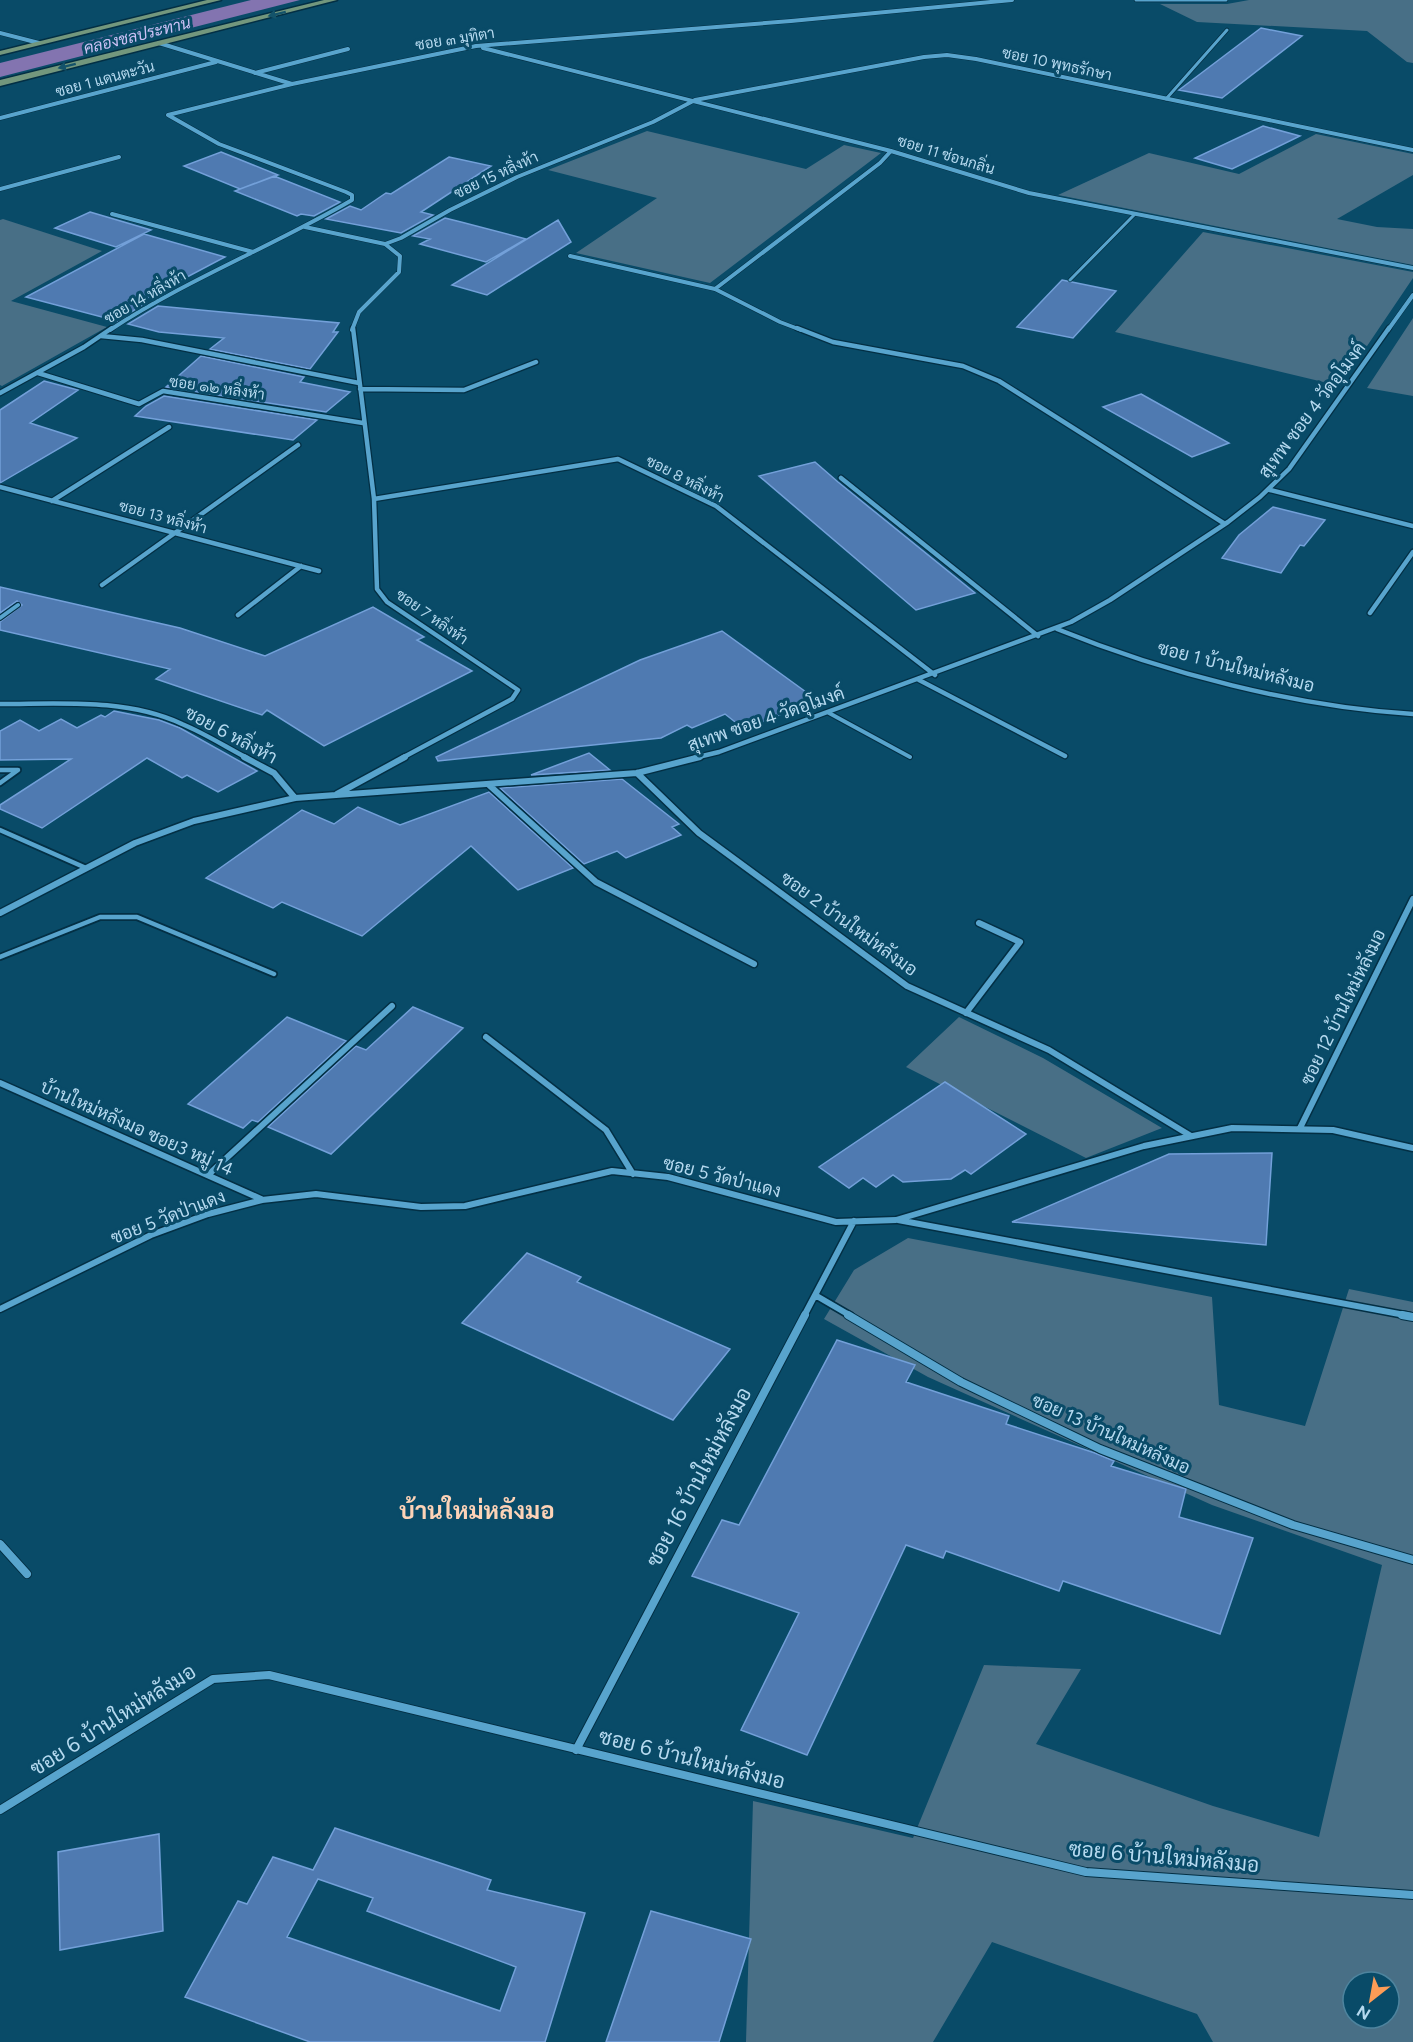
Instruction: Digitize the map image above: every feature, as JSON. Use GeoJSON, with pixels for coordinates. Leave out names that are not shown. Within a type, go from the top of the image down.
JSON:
{"type":"FeatureCollection","features":[{"type":"Feature","properties":{"kind":"main road"},"geometry":{"type":"LineString","coordinates":[[0,53],[217,0]]}},
{"type":"Feature","properties":{"kind":"main road"},"geometry":{"type":"LineString","coordinates":[[0,83],[333,0]]}},
{"type":"Feature","properties":{"kind":"street","name":"ซอย ๓ มุทิตา"},"geometry":{"type":"LineString","coordinates":[[304,227],[352,200],[352,195],[219,144],[168,115],[292,84],[476,46],[791,21],[1012,0]]}},
{"type":"Feature","properties":{"kind":"street"},"geometry":{"type":"LineString","coordinates":[[0,33],[39,43]]}},
{"type":"Feature","properties":{"kind":"street"},"geometry":{"type":"LineString","coordinates":[[159,43],[292,84]]}},
{"type":"Feature","properties":{"kind":"street","name":"ซอย 11 ซ่อนกลิ่น"},"geometry":{"type":"LineString","coordinates":[[476,46],[891,151],[1029,193],[1413,268]]}},
{"type":"Feature","properties":{"kind":"street"},"geometry":{"type":"LineString","coordinates":[[254,73],[348,49]]}},
{"type":"Feature","properties":{"kind":"street","name":"ซอย 10 พุทธรักษา"},"geometry":{"type":"LineString","coordinates":[[696,100],[924,57],[947,56],[976,59],[1413,150]]}},
{"type":"Feature","properties":{"kind":"street","name":"ซอย 1 แดนตะวัน"},"geometry":{"type":"LineString","coordinates":[[0,118],[216,62]]}},
{"type":"Feature","properties":{"kind":"street","name":"ซอย 15 หลิ่งห้า"},"geometry":{"type":"LineString","coordinates":[[386,244],[517,177],[653,122],[696,100]]}},
{"type":"Feature","properties":{"kind":"street"},"geometry":{"type":"LineString","coordinates":[[715,289],[880,163],[891,151]]}},
{"type":"Feature","properties":{"kind":"street"},"geometry":{"type":"LineString","coordinates":[[0,189],[119,157]]}},
{"type":"Feature","properties":{"kind":"street"},"geometry":{"type":"LineString","coordinates":[[112,214],[254,252]]}},
{"type":"Feature","properties":{"kind":"street"},"geometry":{"type":"LineString","coordinates":[[304,227],[386,244]]}},
{"type":"Feature","properties":{"kind":"street","name":"ซอย 14 หลิ่งห้า"},"geometry":{"type":"LineString","coordinates":[[0,393],[101,336],[140,310],[304,227]]}},
{"type":"Feature","properties":{"kind":"street","name":"ซอย 7 หลิ่งห้า"},"geometry":{"type":"LineString","coordinates":[[334,796],[512,699],[518,690],[387,602],[377,589],[374,499],[352,330],[359,312],[399,272],[400,256],[386,244]]}},
{"type":"Feature","properties":{"kind":"street"},"geometry":{"type":"LineString","coordinates":[[570,256],[715,289],[780,322],[833,342],[963,366],[999,381],[1225,524]]}},
{"type":"Feature","properties":{"kind":"street","name":"สุเทพ ซอย 4 วัดอุโมงค์"},"geometry":{"type":"LineString","coordinates":[[0,913],[135,843],[194,821],[296,798],[637,773],[719,752],[1057,629],[1084,617],[1225,524],[1270,490],[1289,469],[1412,298]]}},
{"type":"Feature","properties":{"kind":"street"},"geometry":{"type":"LineString","coordinates":[[101,336],[142,340],[359,382]]}},
{"type":"Feature","properties":{"kind":"street"},"geometry":{"type":"LineString","coordinates":[[360,389],[464,390],[536,362]]}},
{"type":"Feature","properties":{"kind":"street","name":"ซอย ๑๒ หลิ่งห้า"},"geometry":{"type":"LineString","coordinates":[[38,372],[139,404],[163,391],[363,423]]}},
{"type":"Feature","properties":{"kind":"street"},"geometry":{"type":"LineString","coordinates":[[52,501],[169,428]]}},
{"type":"Feature","properties":{"kind":"street"},"geometry":{"type":"LineString","coordinates":[[102,585],[298,445]]}},
{"type":"Feature","properties":{"kind":"street","name":"ซอย 8 หลิ่งห้า"},"geometry":{"type":"LineString","coordinates":[[374,499],[618,459],[717,506],[935,675]]}},
{"type":"Feature","properties":{"kind":"street"},"geometry":{"type":"LineString","coordinates":[[841,478],[1038,636]]}},
{"type":"Feature","properties":{"kind":"street","name":"ซอย 13 หลิ่งห้า"},"geometry":{"type":"LineString","coordinates":[[0,487],[319,571]]}},
{"type":"Feature","properties":{"kind":"street"},"geometry":{"type":"LineString","coordinates":[[1270,490],[1413,526]]}},
{"type":"Feature","properties":{"kind":"street"},"geometry":{"type":"LineString","coordinates":[[1370,613],[1413,552]]}},
{"type":"Feature","properties":{"kind":"street"},"geometry":{"type":"LineString","coordinates":[[238,615],[301,566]]}},
{"type":"Feature","properties":{"kind":"street","name":"ซอย 1 บ้านใหม่หลังมอ"},"geometry":{"type":"LineString","coordinates":[[1057,629],[1100,648],[1264,693],[1373,712],[1413,714]]}},
{"type":"Feature","properties":{"kind":"street"},"geometry":{"type":"LineString","coordinates":[[919,680],[1065,756]]}},
{"type":"Feature","properties":{"kind":"street","name":"ซอย 6 หลิ่งห้า"},"geometry":{"type":"LineString","coordinates":[[0,704],[92,704],[138,710],[181,723],[274,773],[296,798]]}},
{"type":"Feature","properties":{"kind":"street","name":"ซอย 2 บ้านใหม่หลังมอ"},"geometry":{"type":"LineString","coordinates":[[637,773],[699,833],[907,986],[1049,1050],[1191,1136]]}},
{"type":"Feature","properties":{"kind":"street"},"geometry":{"type":"LineString","coordinates":[[489,785],[596,882],[754,964]]}},
{"type":"Feature","properties":{"kind":"street","name":"ซอย 12 บ้านใหม่หลังมอ"},"geometry":{"type":"LineString","coordinates":[[1300,1128],[1413,899]]}},
{"type":"Feature","properties":{"kind":"street"},"geometry":{"type":"LineString","coordinates":[[966,1013],[1020,942],[979,923]]}},
{"type":"Feature","properties":{"kind":"street"},"geometry":{"type":"LineString","coordinates":[[208,1176],[392,1006]]}},
{"type":"Feature","properties":{"kind":"street"},"geometry":{"type":"LineString","coordinates":[[486,1037],[606,1130],[633,1173]]}},
{"type":"Feature","properties":{"kind":"street","name":"บ้านใหม่หลังมอ ซอย3 หมู่ 14"},"geometry":{"type":"LineString","coordinates":[[0,1083],[262,1200]]}},
{"type":"Feature","properties":{"kind":"street","name":"ซอย 5 วัดป่าแดง"},"geometry":{"type":"LineString","coordinates":[[0,1309],[151,1236],[208,1214],[262,1200],[316,1194],[421,1207],[465,1206],[612,1171],[668,1177],[836,1222],[896,1220],[1144,1146],[1232,1128],[1333,1130],[1413,1148]]}},
{"type":"Feature","properties":{"kind":"street"},"geometry":{"type":"LineString","coordinates":[[896,1220],[1413,1317]]}},
{"type":"Feature","properties":{"kind":"street","name":"ซอย 16 บ้านใหม่หลังมอ"},"geometry":{"type":"LineString","coordinates":[[576,1750],[854,1221]]}},
{"type":"Feature","properties":{"kind":"street","name":"ซอย 13 บ้านใหม่หลังมอ"},"geometry":{"type":"LineString","coordinates":[[815,1295],[961,1382],[1100,1449],[1293,1525],[1413,1560]]}},
{"type":"Feature","properties":{"kind":"street"},"geometry":{"type":"LineString","coordinates":[[0,1544],[27,1574]]}},
{"type":"Feature","properties":{"kind":"street","name":"ซอย 6 บ้านใหม่หลังมอ"},"geometry":{"type":"LineString","coordinates":[[0,1810],[213,1679],[269,1675],[1086,1872],[1413,1895]]}},
{"type":"Feature","properties":{"kind":"lane"},"geometry":{"type":"LineString","coordinates":[[1136,0],[1226,0]]}},
{"type":"Feature","properties":{"kind":"lane"},"geometry":{"type":"LineString","coordinates":[[1166,99],[1227,30]]}},
{"type":"Feature","properties":{"kind":"lane"},"geometry":{"type":"LineString","coordinates":[[1070,280],[1135,214]]}},
{"type":"Feature","properties":{"kind":"lane"},"geometry":{"type":"LineString","coordinates":[[0,618],[18,605]]}},
{"type":"Feature","properties":{"kind":"lane"},"geometry":{"type":"LineString","coordinates":[[829,713],[910,757]]}},
{"type":"Feature","properties":{"kind":"lane"},"geometry":{"type":"LineString","coordinates":[[0,770],[18,770],[0,783]]}},
{"type":"Feature","properties":{"kind":"lane"},"geometry":{"type":"LineString","coordinates":[[0,830],[86,868]]}},
{"type":"Feature","properties":{"kind":"lane"},"geometry":{"type":"LineString","coordinates":[[0,957],[100,917],[137,917],[274,974]]}},
{"type":"Feature","properties":{"kind":"shaded area"},"geometry":{"type":"Polygon","coordinates":[[[1249,0],[1413,0],[1413,63],[1407,62],[1367,31],[1197,22],[1160,4],[1227,4],[1249,0]]]}},
{"type":"Feature","properties":{"kind":"shaded area"},"geometry":{"type":"Polygon","coordinates":[[[647,131],[806,169],[844,145],[881,153],[710,283],[576,253],[657,198],[548,170],[647,131]]]}},
{"type":"Feature","properties":{"kind":"shaded area"},"geometry":{"type":"Polygon","coordinates":[[[1316,134],[1413,154],[1413,175],[1337,219],[1377,227],[1413,229],[1413,265],[1058,195],[1149,153],[1239,174],[1316,134]]]}},
{"type":"Feature","properties":{"kind":"shaded area"},"geometry":{"type":"Polygon","coordinates":[[[3,219],[102,251],[11,301],[107,327],[2,386],[0,385],[0,220],[3,219]]]}},
{"type":"Feature","properties":{"kind":"shaded area"},"geometry":{"type":"Polygon","coordinates":[[[1203,232],[1413,272],[1413,278],[1340,386],[1115,332],[1203,232]]]}},
{"type":"Feature","properties":{"kind":"shaded area"},"geometry":{"type":"Polygon","coordinates":[[[1413,318],[1413,396],[1367,388],[1413,318]]]}},
{"type":"Feature","properties":{"kind":"shaded area"},"geometry":{"type":"Polygon","coordinates":[[[959,1017],[1043,1058],[1162,1128],[1086,1158],[906,1067],[959,1017]]]}},
{"type":"Feature","properties":{"kind":"shaded area"},"geometry":{"type":"Polygon","coordinates":[[[908,1238],[1212,1297],[1219,1405],[1305,1426],[1349,1289],[1413,1302],[1413,2042],[1213,2042],[1197,2014],[992,1942],[933,2042],[746,2042],[753,1801],[913,1838],[984,1665],[1081,1669],[1036,1744],[1213,1806],[1319,1837],[1382,1565],[1212,1505],[928,1377],[824,1319],[854,1270],[908,1238]]]}},
{"type":"Feature","properties":{"kind":"water","name":"คลองชลประทาน"},"geometry":{"type":"Polygon","coordinates":[[[251,0],[300,0],[0,77],[0,63],[251,0]]]}},
{"type":"Feature","properties":{"kind":"building"},"geometry":{"type":"Polygon","coordinates":[[[1261,28],[1302,36],[1222,98],[1179,90],[1261,28]]]}},
{"type":"Feature","properties":{"kind":"building"},"geometry":{"type":"Polygon","coordinates":[[[1263,126],[1300,136],[1232,169],[1195,158],[1263,126]]]}},
{"type":"Feature","properties":{"kind":"building"},"geometry":{"type":"Polygon","coordinates":[[[221,152],[278,175],[240,189],[184,166],[221,152]]]}},
{"type":"Feature","properties":{"kind":"building"},"geometry":{"type":"Polygon","coordinates":[[[449,157],[491,166],[421,212],[433,215],[401,233],[326,219],[350,206],[361,210],[449,157]]]}},
{"type":"Feature","properties":{"kind":"building"},"geometry":{"type":"Polygon","coordinates":[[[274,176],[340,202],[314,216],[301,214],[297,216],[235,191],[274,176]]]}},
{"type":"Feature","properties":{"kind":"building"},"geometry":{"type":"Polygon","coordinates":[[[90,212],[151,230],[116,247],[55,228],[90,212]]]}},
{"type":"Feature","properties":{"kind":"building"},"geometry":{"type":"Polygon","coordinates":[[[445,218],[526,239],[486,262],[420,244],[430,239],[413,236],[445,218]]]}},
{"type":"Feature","properties":{"kind":"building"},"geometry":{"type":"Polygon","coordinates":[[[558,220],[571,242],[487,295],[452,285],[558,220]]]}},
{"type":"Feature","properties":{"kind":"building"},"geometry":{"type":"Polygon","coordinates":[[[144,234],[225,257],[136,304],[144,304],[117,321],[26,297],[144,234]]]}},
{"type":"Feature","properties":{"kind":"building"},"geometry":{"type":"Polygon","coordinates":[[[1062,280],[1116,291],[1073,338],[1017,327],[1062,280]]]}},
{"type":"Feature","properties":{"kind":"building"},"geometry":{"type":"Polygon","coordinates":[[[158,306],[339,323],[333,332],[338,332],[310,369],[210,349],[224,338],[159,332],[128,324],[158,306]]]}},
{"type":"Feature","properties":{"kind":"building"},"geometry":{"type":"Polygon","coordinates":[[[201,356],[304,377],[300,382],[350,392],[326,412],[166,387],[201,356]]]}},
{"type":"Feature","properties":{"kind":"building"},"geometry":{"type":"Polygon","coordinates":[[[44,381],[78,390],[30,423],[77,438],[0,483],[0,410],[44,381]]]}},
{"type":"Feature","properties":{"kind":"building"},"geometry":{"type":"Polygon","coordinates":[[[1141,394],[1229,443],[1192,457],[1103,407],[1141,394]]]}},
{"type":"Feature","properties":{"kind":"building"},"geometry":{"type":"Polygon","coordinates":[[[164,396],[317,420],[293,440],[135,416],[146,406],[164,396]]]}},
{"type":"Feature","properties":{"kind":"building"},"geometry":{"type":"Polygon","coordinates":[[[815,462],[975,593],[916,610],[759,476],[815,462]]]}},
{"type":"Feature","properties":{"kind":"building"},"geometry":{"type":"Polygon","coordinates":[[[1273,507],[1325,520],[1304,546],[1300,545],[1281,573],[1222,558],[1239,535],[1273,507]]]}},
{"type":"Feature","properties":{"kind":"building"},"geometry":{"type":"Polygon","coordinates":[[[0,587],[180,628],[265,656],[373,607],[424,637],[417,640],[472,671],[324,746],[267,710],[262,715],[156,679],[170,669],[0,630],[0,622],[22,605],[17,601],[0,613],[0,587]]]}},
{"type":"Feature","properties":{"kind":"building"},"geometry":{"type":"Polygon","coordinates":[[[722,631],[817,700],[744,729],[725,714],[692,728],[687,725],[661,738],[438,761],[436,757],[640,660],[722,631]]]}},
{"type":"Feature","properties":{"kind":"building"},"geometry":{"type":"Polygon","coordinates":[[[114,711],[159,720],[180,728],[257,771],[218,792],[187,775],[182,778],[147,758],[42,828],[0,809],[0,805],[71,759],[0,760],[0,731],[20,720],[39,731],[61,719],[77,728],[114,711]]]}},
{"type":"Feature","properties":{"kind":"building"},"geometry":{"type":"Polygon","coordinates":[[[589,753],[610,770],[531,775],[589,753]]]}},
{"type":"Feature","properties":{"kind":"building"},"geometry":{"type":"Polygon","coordinates":[[[622,779],[679,824],[672,827],[681,835],[626,858],[617,851],[584,864],[500,788],[622,779]]]}},
{"type":"Feature","properties":{"kind":"building"},"geometry":{"type":"Polygon","coordinates":[[[489,792],[573,868],[518,890],[471,846],[362,936],[282,902],[273,908],[206,878],[302,810],[334,824],[358,807],[400,825],[489,792]]]}},
{"type":"Feature","properties":{"kind":"building"},"geometry":{"type":"Polygon","coordinates":[[[413,1007],[463,1028],[331,1154],[268,1127],[356,1046],[366,1050],[413,1007]]]}},
{"type":"Feature","properties":{"kind":"building"},"geometry":{"type":"Polygon","coordinates":[[[287,1017],[346,1041],[258,1122],[252,1120],[243,1128],[188,1104],[287,1017]]]}},
{"type":"Feature","properties":{"kind":"building"},"geometry":{"type":"Polygon","coordinates":[[[945,1082],[1026,1134],[971,1174],[965,1170],[951,1179],[903,1182],[893,1175],[876,1187],[863,1178],[849,1188],[819,1167],[945,1082]]]}},
{"type":"Feature","properties":{"kind":"building"},"geometry":{"type":"Polygon","coordinates":[[[1272,1153],[1266,1245],[1012,1222],[1169,1154],[1272,1153]]]}},
{"type":"Feature","properties":{"kind":"building"},"geometry":{"type":"Polygon","coordinates":[[[527,1253],[581,1277],[577,1282],[730,1349],[673,1420],[462,1323],[527,1253]]]}},
{"type":"Feature","properties":{"kind":"building"},"geometry":{"type":"Polygon","coordinates":[[[837,1340],[915,1365],[906,1382],[1009,1416],[1006,1424],[1095,1453],[1114,1461],[1111,1466],[1186,1489],[1179,1517],[1253,1538],[1220,1634],[1063,1581],[1059,1591],[946,1551],[943,1558],[906,1545],[807,1755],[741,1730],[799,1613],[692,1576],[722,1520],[739,1525],[837,1340]]]}},
{"type":"Feature","properties":{"kind":"building"},"geometry":{"type":"Polygon","coordinates":[[[335,1828],[491,1880],[487,1890],[585,1913],[545,2042],[310,2042],[185,1997],[238,1901],[247,1904],[273,1857],[313,1870],[335,1828]],[[318,1879],[287,1937],[500,2011],[516,1967],[367,1911],[373,1898],[318,1879]]]}},
{"type":"Feature","properties":{"kind":"building"},"geometry":{"type":"Polygon","coordinates":[[[159,1834],[163,1931],[60,1950],[58,1852],[159,1834]]]}},
{"type":"Feature","properties":{"kind":"building"},"geometry":{"type":"Polygon","coordinates":[[[651,1911],[751,1939],[719,2042],[606,2042],[651,1911]]]}},
{"type":"Feature","properties":{"kind":"district","name":"บ้านใหม่หลังมอ"},"geometry":{"type":"Point","coordinates":[477,1511]}}]}
